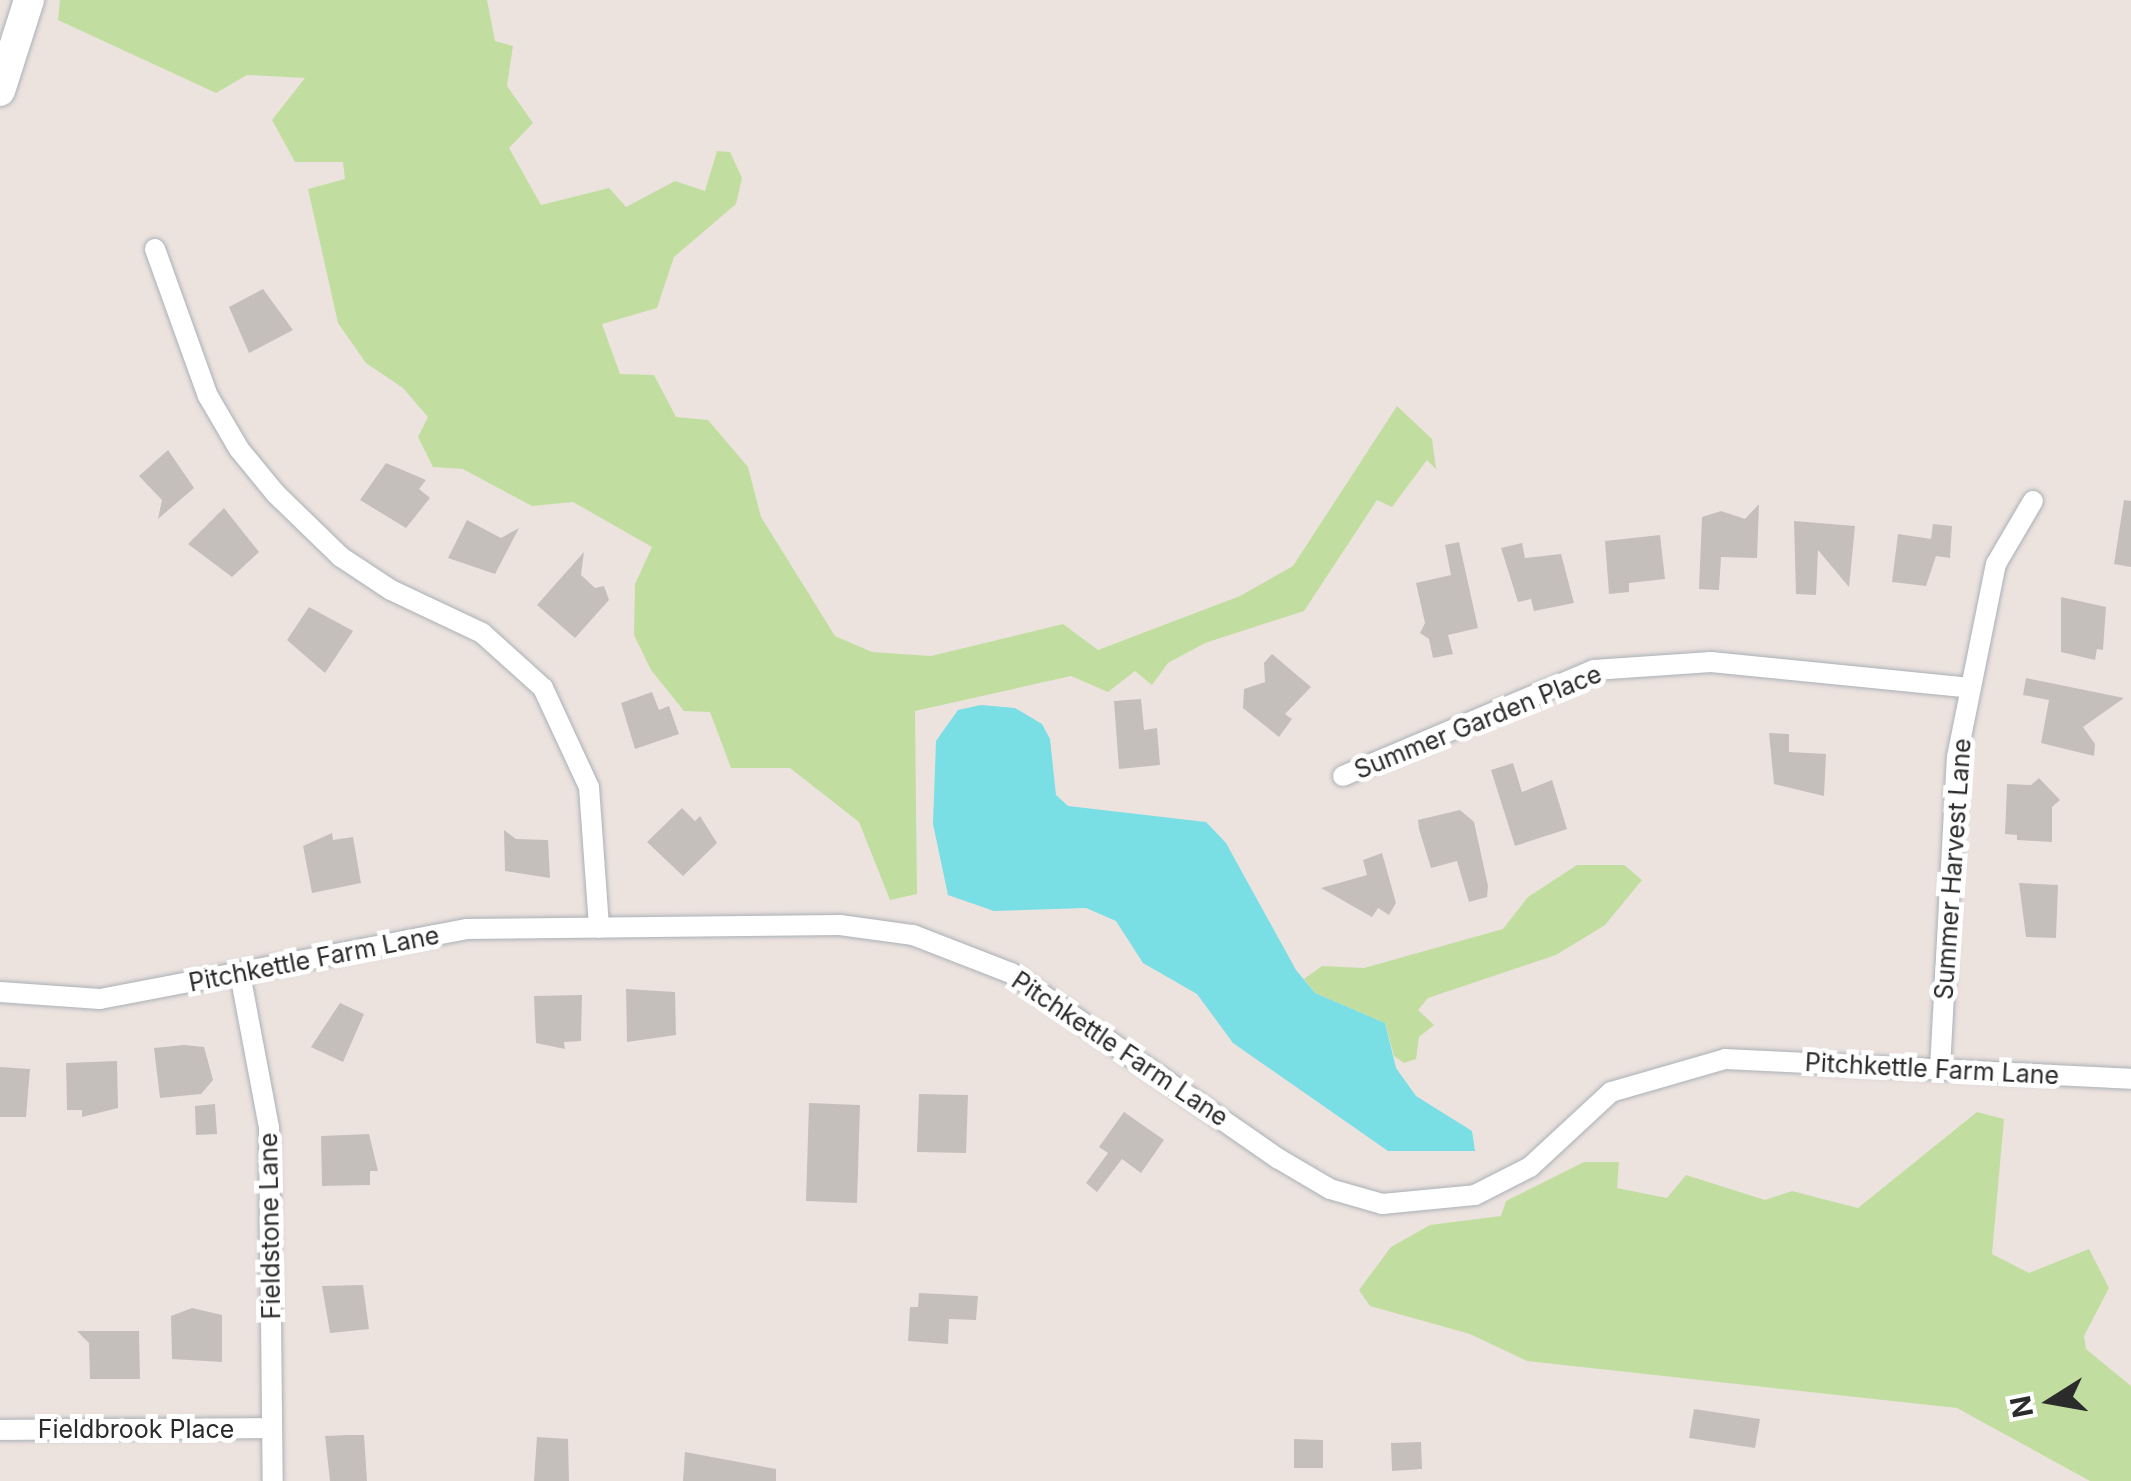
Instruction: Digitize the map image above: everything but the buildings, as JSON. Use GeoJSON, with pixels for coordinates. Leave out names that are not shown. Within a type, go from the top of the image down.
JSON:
{"type":"FeatureCollection","features":[{"type":"Feature","properties":{"kind":"main road"},"geometry":{"type":"LineString","coordinates":[[0,91],[28,0]]}},
{"type":"Feature","properties":{"kind":"street"},"geometry":{"type":"LineString","coordinates":[[155,249],[208,396],[239,450],[276,494],[341,557],[390,590],[482,633],[544,688],[589,787],[599,928]]}},
{"type":"Feature","properties":{"kind":"street","name":"Summer Harvest Lane"},"geometry":{"type":"LineString","coordinates":[[1940,1069],[1957,757],[1996,564],[2033,502]]}},
{"type":"Feature","properties":{"kind":"street","name":"Summer Garden Place"},"geometry":{"type":"LineString","coordinates":[[1343,776],[1594,670],[1711,662],[1971,688]]}},
{"type":"Feature","properties":{"kind":"street","name":"Pitchkettle Farm Lane"},"geometry":{"type":"LineString","coordinates":[[0,992],[100,999],[467,930],[840,926],[913,934],[1011,973],[1279,1159],[1330,1190],[1382,1204],[1475,1194],[1530,1167],[1610,1092],[1687,1065],[1725,1059],[2131,1078]]}},
{"type":"Feature","properties":{"kind":"street","name":"Fieldstone Lane"},"geometry":{"type":"LineString","coordinates":[[240,974],[270,1127],[273,1481]]}},
{"type":"Feature","properties":{"kind":"street","name":"Fieldbrook Place"},"geometry":{"type":"LineString","coordinates":[[0,1430],[272,1428]]}},
{"type":"Feature","properties":{"kind":"green space"},"geometry":{"type":"Polygon","coordinates":[[[60,0],[487,0],[495,41],[513,46],[507,86],[533,123],[509,148],[541,205],[609,188],[626,207],[675,181],[705,191],[717,151],[730,152],[742,178],[736,204],[674,257],[657,308],[602,324],[620,374],[654,375],[676,417],[708,420],[748,467],[761,517],[835,636],[872,652],[931,656],[1063,624],[1098,650],[1240,596],[1293,566],[1397,406],[1432,439],[1436,469],[1427,460],[1392,507],[1377,500],[1304,611],[1205,643],[1168,663],[1152,685],[1135,671],[1108,692],[1071,676],[915,711],[917,894],[890,900],[859,822],[790,768],[731,768],[710,712],[684,711],[651,670],[634,635],[635,584],[652,547],[573,502],[532,506],[463,469],[433,467],[418,437],[428,417],[403,388],[366,363],[338,323],[308,189],[345,179],[343,162],[295,162],[272,120],[305,78],[247,75],[216,93],[58,20],[60,0]]]}},
{"type":"Feature","properties":{"kind":"green space"},"geometry":{"type":"Polygon","coordinates":[[[1577,865],[1624,865],[1642,880],[1605,925],[1556,955],[1428,998],[1418,1010],[1434,1025],[1419,1037],[1416,1059],[1404,1063],[1394,1056],[1385,1023],[1315,993],[1304,979],[1322,966],[1364,968],[1503,929],[1528,897],[1577,865]]]}},
{"type":"Feature","properties":{"kind":"green space"},"geometry":{"type":"Polygon","coordinates":[[[1977,1112],[2004,1119],[1992,1254],[2029,1273],[2089,1249],[2109,1288],[2084,1336],[2086,1349],[2131,1386],[2131,1481],[2090,1481],[1957,1408],[1527,1361],[1470,1334],[1370,1306],[1359,1290],[1391,1247],[1430,1225],[1501,1216],[1506,1201],[1584,1162],[1619,1162],[1617,1188],[1667,1198],[1686,1175],[1765,1200],[1792,1191],[1858,1208],[1977,1112]]]}},
{"type":"Feature","properties":{"kind":"water"},"geometry":{"type":"Polygon","coordinates":[[[981,705],[1015,708],[1042,724],[1050,739],[1056,795],[1068,806],[1206,822],[1226,843],[1296,970],[1315,993],[1385,1023],[1396,1068],[1416,1096],[1472,1131],[1475,1151],[1388,1151],[1233,1043],[1197,994],[1143,963],[1116,921],[1086,908],[994,911],[948,895],[933,824],[936,741],[958,710],[981,705]]]}}]}
